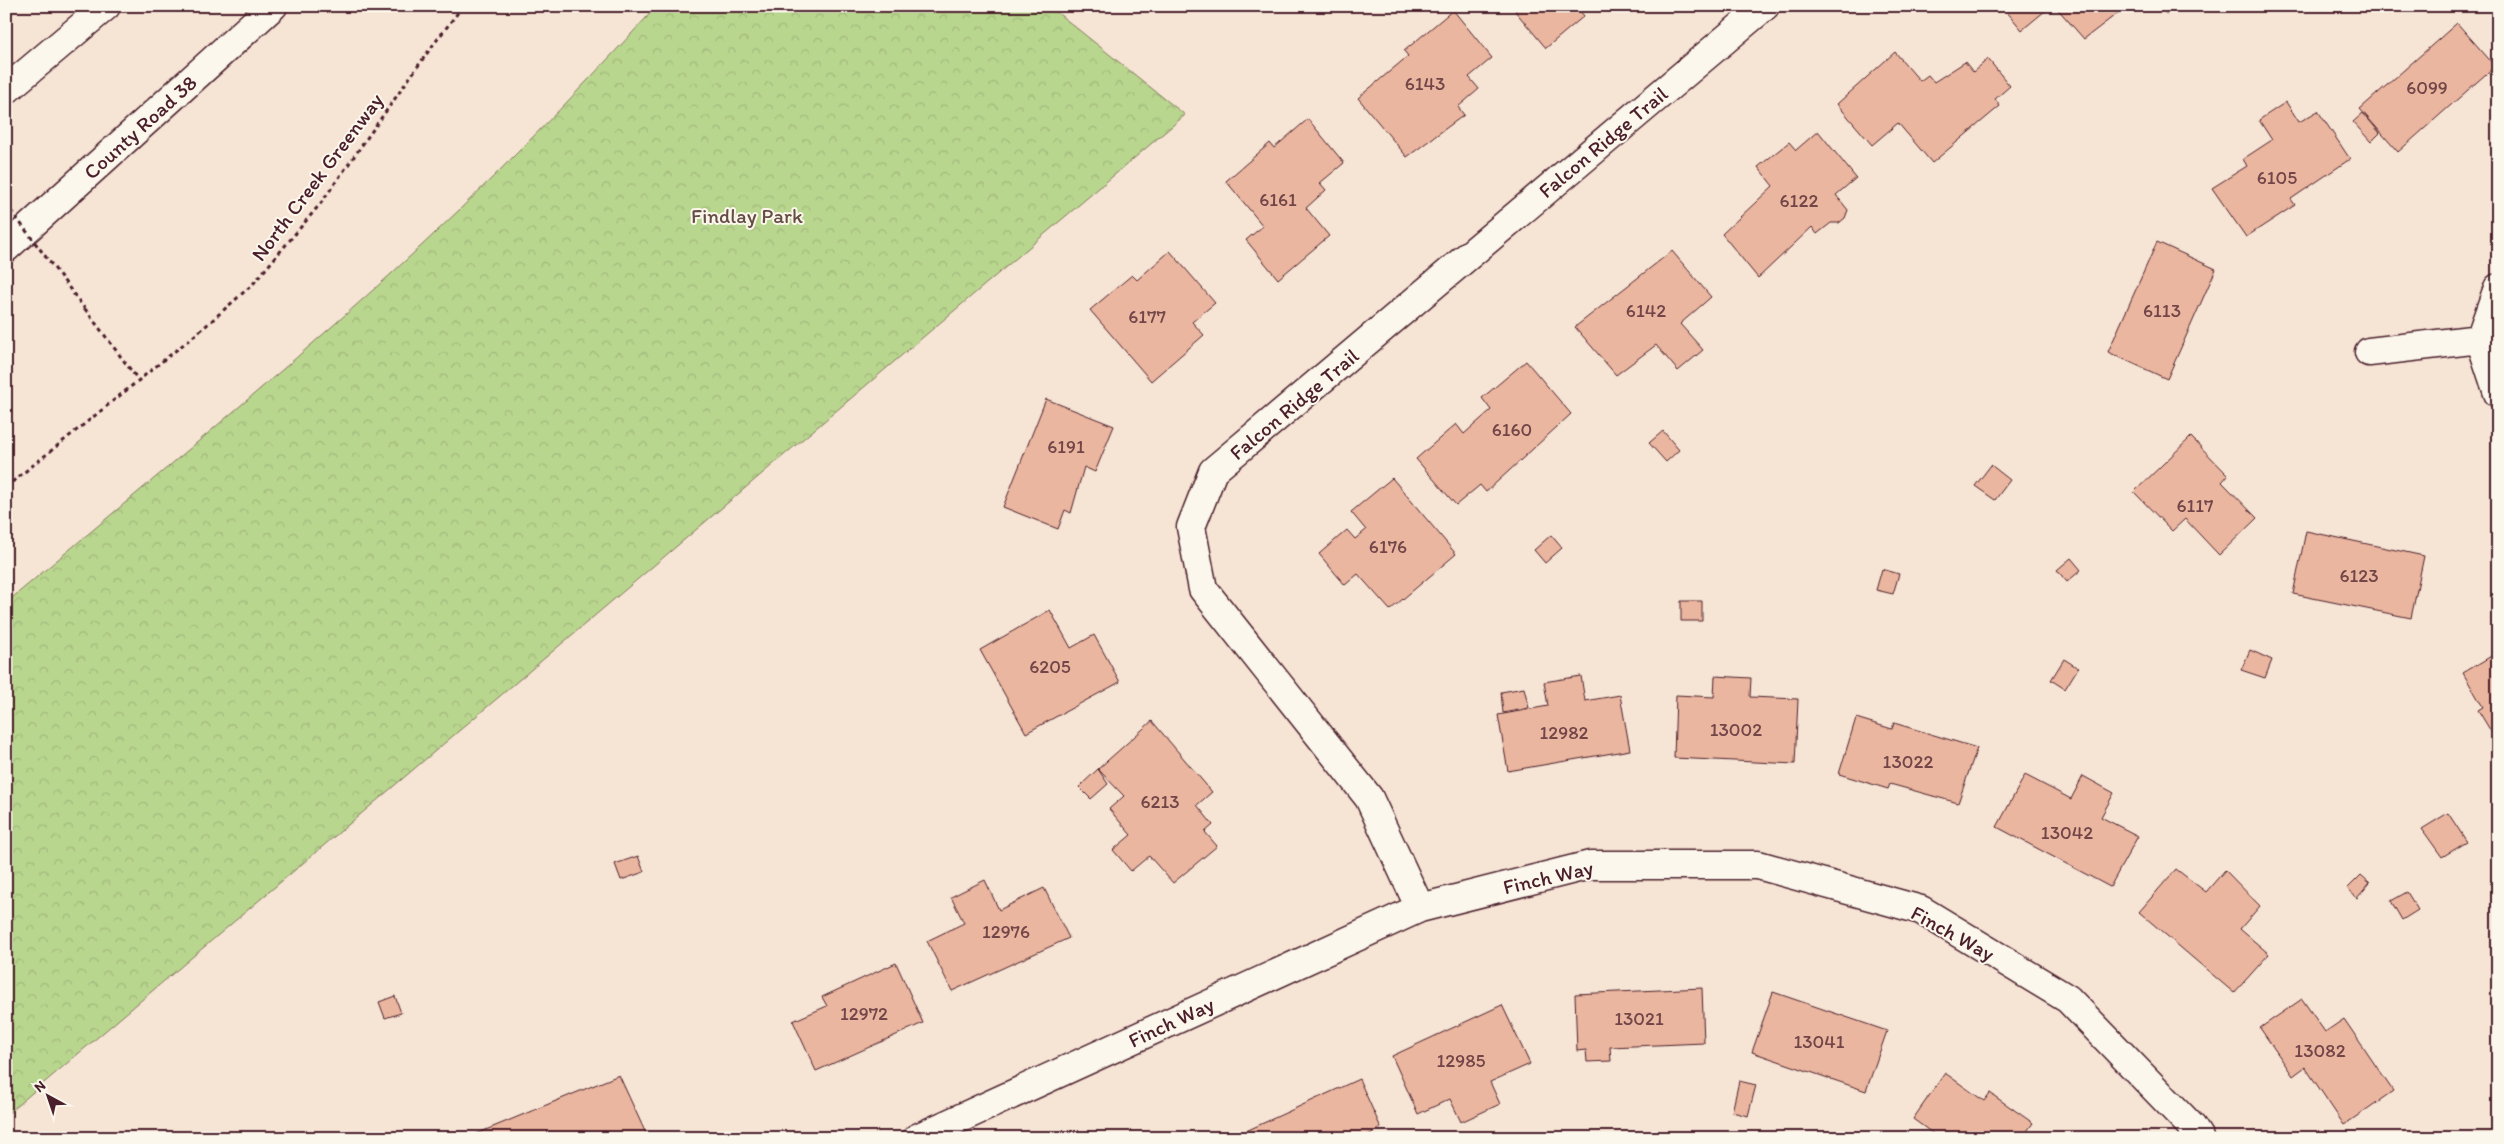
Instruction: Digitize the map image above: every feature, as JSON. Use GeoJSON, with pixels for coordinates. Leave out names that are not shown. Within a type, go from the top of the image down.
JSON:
{"type":"FeatureCollection","features":[{"type":"Feature","properties":{"kind":"street"},"geometry":{"type":"LineString","coordinates":[[6,90],[106,6]]}},
{"type":"Feature","properties":{"kind":"street","name":"County Road 38"},"geometry":{"type":"LineString","coordinates":[[6,248],[273,6]]}},
{"type":"Feature","properties":{"kind":"street","name":"Falcon Ridge Trail"},"geometry":{"type":"LineString","coordinates":[[1420,908],[1369,798],[1203,589],[1192,527],[1213,471],[1765,6]]}},
{"type":"Feature","properties":{"kind":"street"},"geometry":{"type":"LineString","coordinates":[[2498,288],[2480,340],[2498,393]]}},
{"type":"Feature","properties":{"kind":"street"},"geometry":{"type":"LineString","coordinates":[[2369,352],[2480,340]]}},
{"type":"Feature","properties":{"kind":"street","name":"Finch Way"},"geometry":{"type":"LineString","coordinates":[[918,1138],[1420,908],[1590,865],[1758,865],[1921,910],[2068,998],[2192,1127],[2199,1138]]}},
{"type":"Feature","properties":{"kind":"path","name":"North Creek Greenway"},"geometry":{"type":"LineString","coordinates":[[6,487],[200,331],[253,284],[288,245],[321,203],[430,49],[463,6]]}},
{"type":"Feature","properties":{"kind":"path"},"geometry":{"type":"LineString","coordinates":[[6,204],[139,381]]}},
{"type":"Feature","properties":{"kind":"green space","name":"Findlay Park"},"geometry":{"type":"Polygon","coordinates":[[[657,6],[1049,6],[1185,115],[6,1115],[6,603],[248,399],[391,274],[527,143],[657,6]]]}},
{"type":"Feature","properties":{"kind":"building"},"geometry":{"type":"Polygon","coordinates":[[[1520,6],[1576,6],[1584,16],[1546,48],[1515,11],[1520,6]]]}},
{"type":"Feature","properties":{"kind":"building"},"geometry":{"type":"Polygon","coordinates":[[[2002,6],[2051,6],[2022,30],[2002,6]]]}},
{"type":"Feature","properties":{"kind":"building"},"geometry":{"type":"Polygon","coordinates":[[[2055,6],[2127,6],[2084,39],[2055,6]]]}},
{"type":"Feature","properties":{"kind":"building"},"geometry":{"type":"Polygon","coordinates":[[[2160,6],[2175,6],[2166,14],[2160,6]]]}},
{"type":"Feature","properties":{"kind":"building"},"geometry":{"type":"Polygon","coordinates":[[[1453,10],[1492,58],[1469,77],[1479,89],[1458,107],[1464,115],[1407,157],[1358,98],[1408,56],[1404,51],[1453,10]]]}},
{"type":"Feature","properties":{"kind":"building"},"geometry":{"type":"Polygon","coordinates":[[[2457,23],[2495,66],[2398,152],[2360,109],[2457,23]]]}},
{"type":"Feature","properties":{"kind":"building"},"geometry":{"type":"Polygon","coordinates":[[[1895,52],[1920,81],[1928,75],[1934,82],[1965,62],[1973,72],[1988,59],[2010,86],[1995,99],[2000,106],[1932,163],[1898,123],[1872,145],[1837,104],[1895,52]]]}},
{"type":"Feature","properties":{"kind":"building"},"geometry":{"type":"Polygon","coordinates":[[[2286,102],[2299,122],[2318,111],[2350,159],[2291,199],[2295,205],[2246,237],[2212,188],[2247,166],[2243,159],[2272,140],[2259,120],[2286,102]]]}},
{"type":"Feature","properties":{"kind":"building"},"geometry":{"type":"Polygon","coordinates":[[[2363,113],[2380,133],[2371,142],[2353,122],[2363,113]]]}},
{"type":"Feature","properties":{"kind":"building"},"geometry":{"type":"Polygon","coordinates":[[[1308,119],[1344,163],[1320,183],[1326,190],[1306,208],[1329,236],[1278,279],[1246,240],[1263,226],[1226,181],[1270,143],[1274,148],[1308,119]]]}},
{"type":"Feature","properties":{"kind":"building"},"geometry":{"type":"Polygon","coordinates":[[[1818,131],[1856,178],[1836,195],[1848,210],[1845,218],[1839,223],[1831,223],[1817,234],[1812,227],[1758,278],[1722,234],[1773,186],[1758,167],[1789,142],[1796,150],[1818,131]]]}},
{"type":"Feature","properties":{"kind":"building"},"geometry":{"type":"Polygon","coordinates":[[[2157,242],[2216,269],[2167,379],[2108,352],[2157,242]]]}},
{"type":"Feature","properties":{"kind":"building"},"geometry":{"type":"Polygon","coordinates":[[[1170,251],[1215,303],[1192,322],[1204,335],[1151,381],[1090,310],[1132,275],[1137,280],[1170,251]]]}},
{"type":"Feature","properties":{"kind":"building"},"geometry":{"type":"Polygon","coordinates":[[[1672,251],[1711,297],[1680,324],[1703,350],[1678,371],[1656,345],[1616,375],[1575,327],[1672,251]]]}},
{"type":"Feature","properties":{"kind":"building"},"geometry":{"type":"Polygon","coordinates":[[[1526,361],[1571,414],[1486,492],[1480,485],[1456,505],[1416,459],[1456,424],[1464,434],[1491,410],[1482,398],[1526,361]]]}},
{"type":"Feature","properties":{"kind":"building"},"geometry":{"type":"Polygon","coordinates":[[[1046,399],[1114,426],[1095,472],[1084,467],[1071,513],[1065,510],[1058,529],[1003,507],[1046,399]]]}},
{"type":"Feature","properties":{"kind":"building"},"geometry":{"type":"Polygon","coordinates":[[[1663,431],[1679,450],[1666,462],[1649,443],[1663,431]]]}},
{"type":"Feature","properties":{"kind":"building"},"geometry":{"type":"Polygon","coordinates":[[[2191,437],[2228,475],[2222,482],[2257,518],[2219,555],[2185,519],[2172,531],[2134,492],[2191,437]]]}},
{"type":"Feature","properties":{"kind":"building"},"geometry":{"type":"Polygon","coordinates":[[[1991,465],[2010,480],[1995,500],[1975,486],[1991,465]]]}},
{"type":"Feature","properties":{"kind":"building"},"geometry":{"type":"Polygon","coordinates":[[[1392,478],[1456,554],[1390,610],[1358,574],[1345,585],[1319,554],[1347,530],[1355,539],[1366,530],[1351,512],[1392,478]]]}},
{"type":"Feature","properties":{"kind":"building"},"geometry":{"type":"Polygon","coordinates":[[[2306,531],[2424,556],[2411,618],[2293,594],[2306,531]]]}},
{"type":"Feature","properties":{"kind":"building"},"geometry":{"type":"Polygon","coordinates":[[[1551,535],[1562,548],[1545,563],[1534,550],[1551,535]]]}},
{"type":"Feature","properties":{"kind":"building"},"geometry":{"type":"Polygon","coordinates":[[[2071,558],[2081,570],[2067,582],[2057,570],[2071,558]]]}},
{"type":"Feature","properties":{"kind":"building"},"geometry":{"type":"Polygon","coordinates":[[[1882,569],[1899,574],[1893,594],[1876,590],[1882,569]]]}},
{"type":"Feature","properties":{"kind":"building"},"geometry":{"type":"Polygon","coordinates":[[[1681,601],[1702,601],[1702,621],[1681,621],[1681,601]]]}},
{"type":"Feature","properties":{"kind":"building"},"geometry":{"type":"Polygon","coordinates":[[[1050,610],[1071,648],[1094,635],[1120,682],[1026,733],[980,650],[1050,610]]]}},
{"type":"Feature","properties":{"kind":"building"},"geometry":{"type":"Polygon","coordinates":[[[2250,650],[2272,660],[2265,678],[2241,670],[2250,650]]]}},
{"type":"Feature","properties":{"kind":"building"},"geometry":{"type":"Polygon","coordinates":[[[2498,652],[2498,743],[2478,710],[2483,707],[2463,673],[2498,652]]]}},
{"type":"Feature","properties":{"kind":"building"},"geometry":{"type":"Polygon","coordinates":[[[2064,659],[2078,668],[2065,689],[2051,680],[2064,659]]]}},
{"type":"Feature","properties":{"kind":"building"},"geometry":{"type":"Polygon","coordinates":[[[1581,676],[1585,701],[1620,695],[1630,750],[1508,771],[1498,715],[1548,706],[1544,682],[1581,676]]]}},
{"type":"Feature","properties":{"kind":"building"},"geometry":{"type":"Polygon","coordinates":[[[1715,676],[1751,678],[1750,697],[1798,699],[1795,764],[1674,758],[1676,695],[1714,697],[1715,676]]]}},
{"type":"Feature","properties":{"kind":"building"},"geometry":{"type":"Polygon","coordinates":[[[1524,688],[1529,708],[1503,713],[1501,692],[1524,688]]]}},
{"type":"Feature","properties":{"kind":"building"},"geometry":{"type":"Polygon","coordinates":[[[1856,718],[1892,729],[1894,723],[1977,748],[1958,803],[1890,784],[1888,789],[1839,774],[1856,718]]]}},
{"type":"Feature","properties":{"kind":"building"},"geometry":{"type":"Polygon","coordinates":[[[1152,721],[1212,792],[1197,805],[1213,825],[1205,832],[1217,846],[1173,883],[1149,856],[1131,871],[1113,850],[1131,835],[1109,809],[1124,796],[1098,769],[1152,721]]]}},
{"type":"Feature","properties":{"kind":"building"},"geometry":{"type":"Polygon","coordinates":[[[1098,769],[1108,784],[1091,799],[1079,787],[1098,769]]]}},
{"type":"Feature","properties":{"kind":"building"},"geometry":{"type":"Polygon","coordinates":[[[2025,775],[2071,799],[2083,776],[2114,793],[2101,817],[2138,836],[2110,887],[1997,827],[2025,775]]]}},
{"type":"Feature","properties":{"kind":"building"},"geometry":{"type":"Polygon","coordinates":[[[2448,813],[2467,842],[2442,857],[2422,829],[2448,813]]]}},
{"type":"Feature","properties":{"kind":"building"},"geometry":{"type":"Polygon","coordinates":[[[638,856],[644,872],[621,880],[615,864],[638,856]]]}},
{"type":"Feature","properties":{"kind":"building"},"geometry":{"type":"Polygon","coordinates":[[[2176,869],[2206,892],[2225,870],[2260,906],[2240,929],[2269,954],[2234,993],[2139,912],[2176,869]]]}},
{"type":"Feature","properties":{"kind":"building"},"geometry":{"type":"Polygon","coordinates":[[[2361,875],[2370,883],[2357,898],[2347,889],[2361,875]]]}},
{"type":"Feature","properties":{"kind":"building"},"geometry":{"type":"Polygon","coordinates":[[[985,880],[999,910],[1044,888],[1069,938],[952,991],[927,941],[964,923],[951,897],[985,880]]]}},
{"type":"Feature","properties":{"kind":"building"},"geometry":{"type":"Polygon","coordinates":[[[2407,892],[2418,910],[2402,920],[2391,901],[2407,892]]]}},
{"type":"Feature","properties":{"kind":"building"},"geometry":{"type":"Polygon","coordinates":[[[896,963],[923,1023],[816,1071],[793,1021],[827,1006],[822,997],[896,963]]]}},
{"type":"Feature","properties":{"kind":"building"},"geometry":{"type":"Polygon","coordinates":[[[1702,988],[1704,1043],[1610,1047],[1611,1061],[1587,1062],[1586,1050],[1577,1051],[1575,994],[1702,988]]]}},
{"type":"Feature","properties":{"kind":"building"},"geometry":{"type":"Polygon","coordinates":[[[1773,992],[1887,1031],[1866,1091],[1752,1052],[1773,992]]]}},
{"type":"Feature","properties":{"kind":"building"},"geometry":{"type":"Polygon","coordinates":[[[395,996],[401,1013],[385,1018],[379,1002],[395,996]]]}},
{"type":"Feature","properties":{"kind":"building"},"geometry":{"type":"Polygon","coordinates":[[[2302,999],[2325,1032],[2344,1019],[2393,1091],[2344,1125],[2305,1067],[2293,1076],[2260,1028],[2302,999]]]}},
{"type":"Feature","properties":{"kind":"building"},"geometry":{"type":"Polygon","coordinates":[[[1502,1005],[1530,1064],[1490,1082],[1500,1104],[1461,1122],[1450,1099],[1418,1114],[1392,1056],[1502,1005]]]}},
{"type":"Feature","properties":{"kind":"building"},"geometry":{"type":"Polygon","coordinates":[[[1945,1073],[1984,1101],[1990,1093],[2033,1123],[2022,1138],[1939,1138],[1913,1119],[1945,1073]]]}},
{"type":"Feature","properties":{"kind":"building"},"geometry":{"type":"Polygon","coordinates":[[[619,1075],[648,1138],[477,1138],[476,1134],[619,1075]]]}},
{"type":"Feature","properties":{"kind":"building"},"geometry":{"type":"Polygon","coordinates":[[[1359,1079],[1381,1128],[1362,1138],[1247,1138],[1244,1132],[1359,1079]]]}},
{"type":"Feature","properties":{"kind":"building"},"geometry":{"type":"Polygon","coordinates":[[[1739,1081],[1756,1085],[1748,1116],[1732,1112],[1739,1081]]]}}]}
